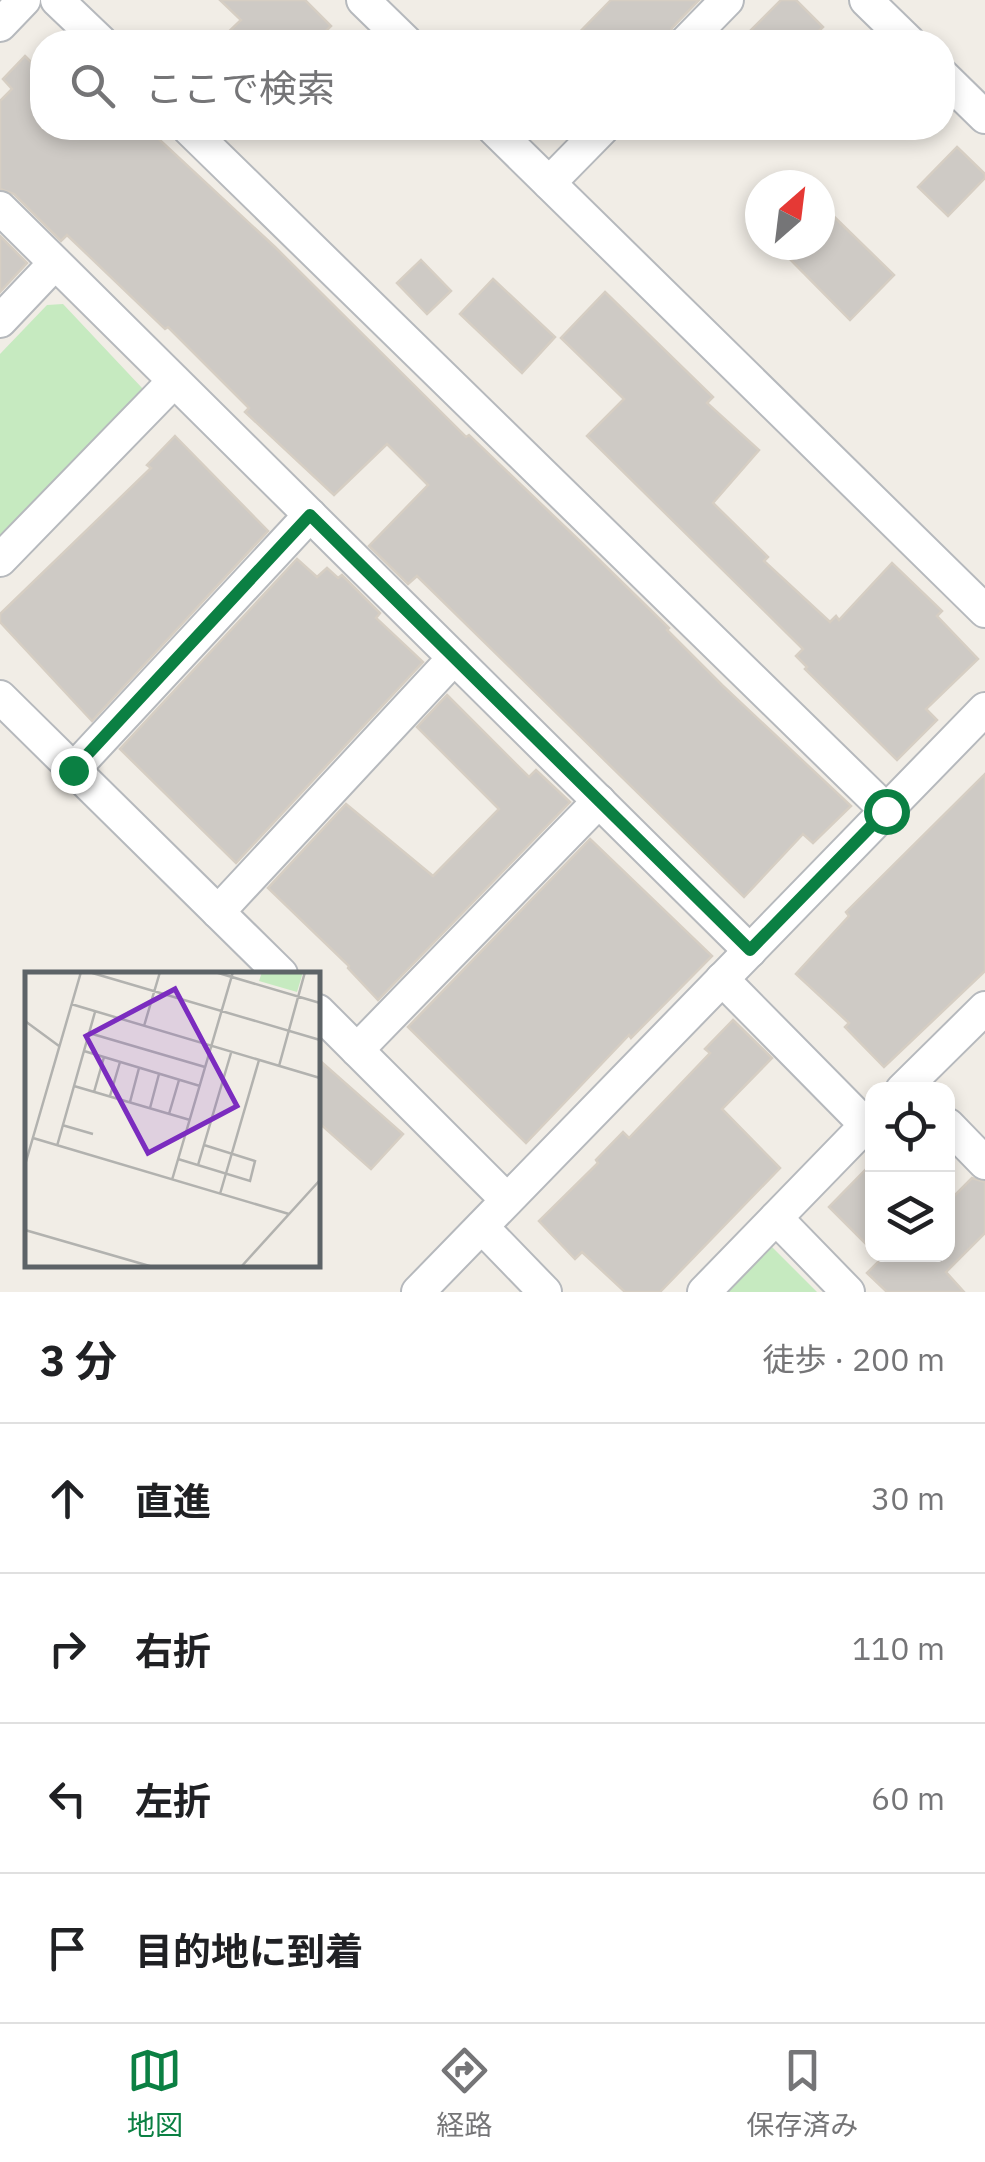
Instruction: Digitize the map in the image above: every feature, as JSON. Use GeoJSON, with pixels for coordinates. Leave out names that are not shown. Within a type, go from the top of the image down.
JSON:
{"type":"FeatureCollection","features":[{"type":"Feature","properties":{"kind":"street"},"geometry":{"type":"LineString","coordinates":[[0,25],[24,0]]}},
{"type":"Feature","properties":{"kind":"street"},"geometry":{"type":"LineString","coordinates":[[57,0],[88,30]]}},
{"type":"Feature","properties":{"kind":"street"},"geometry":{"type":"LineString","coordinates":[[363,0],[394,30]]}},
{"type":"Feature","properties":{"kind":"street"},"geometry":{"type":"LineString","coordinates":[[698,30],[727,0]]}},
{"type":"Feature","properties":{"kind":"street"},"geometry":{"type":"LineString","coordinates":[[866,0],[897,30]]}},
{"type":"Feature","properties":{"kind":"street"},"geometry":{"type":"LineString","coordinates":[[955,88],[985,117]]}},
{"type":"Feature","properties":{"kind":"street"},"geometry":{"type":"LineString","coordinates":[[200,140],[886,811]]}},
{"type":"Feature","properties":{"kind":"street"},"geometry":{"type":"LineString","coordinates":[[505,140],[985,611]]}},
{"type":"Feature","properties":{"kind":"street"},"geometry":{"type":"LineString","coordinates":[[550,183],[591,140]]}},
{"type":"Feature","properties":{"kind":"street"},"geometry":{"type":"LineString","coordinates":[[0,208],[750,950]]}},
{"type":"Feature","properties":{"kind":"street"},"geometry":{"type":"LineString","coordinates":[[0,321],[56,263]]}},
{"type":"Feature","properties":{"kind":"street"},"geometry":{"type":"LineString","coordinates":[[0,560],[174,380]]}},
{"type":"Feature","properties":{"kind":"street"},"geometry":{"type":"LineString","coordinates":[[73,770],[310,515]]}},
{"type":"Feature","properties":{"kind":"street"},"geometry":{"type":"LineString","coordinates":[[218,912],[454,658]]}},
{"type":"Feature","properties":{"kind":"street"},"geometry":{"type":"LineString","coordinates":[[0,697],[279,972]]}},
{"type":"Feature","properties":{"kind":"street"},"geometry":{"type":"LineString","coordinates":[[418,1292],[985,710]]}},
{"type":"Feature","properties":{"kind":"street"},"geometry":{"type":"LineString","coordinates":[[358,1050],[599,800]]}},
{"type":"Feature","properties":{"kind":"street"},"geometry":{"type":"LineString","coordinates":[[722,979],[865,1117]]}},
{"type":"Feature","properties":{"kind":"street"},"geometry":{"type":"LineString","coordinates":[[913,1082],[985,1008]]}},
{"type":"Feature","properties":{"kind":"street"},"geometry":{"type":"LineString","coordinates":[[320,1013],[508,1200]]}},
{"type":"Feature","properties":{"kind":"street"},"geometry":{"type":"LineString","coordinates":[[704,1292],[865,1127]]}},
{"type":"Feature","properties":{"kind":"street"},"geometry":{"type":"LineString","coordinates":[[955,1132],[985,1162]]}},
{"type":"Feature","properties":{"kind":"street"},"geometry":{"type":"LineString","coordinates":[[776,1218],[848,1292]]}},
{"type":"Feature","properties":{"kind":"street"},"geometry":{"type":"LineString","coordinates":[[482,1226],[545,1292]]}},
{"type":"Feature","properties":{"kind":"green space"},"geometry":{"type":"Polygon","coordinates":[[[63,304],[143,389],[142,398],[0,543],[0,354],[47,305],[63,304]]]}},
{"type":"Feature","properties":{"kind":"green space"},"geometry":{"type":"Polygon","coordinates":[[[772,1247],[817,1292],[727,1292],[772,1247]]]}},
{"type":"Feature","properties":{"kind":"building"},"geometry":{"type":"Polygon","coordinates":[[[220,0],[305,0],[331,26],[327,30],[231,30],[241,20],[220,0]]]}},
{"type":"Feature","properties":{"kind":"building"},"geometry":{"type":"Polygon","coordinates":[[[611,0],[699,0],[671,30],[582,30],[611,0]]]}},
{"type":"Feature","properties":{"kind":"building"},"geometry":{"type":"Polygon","coordinates":[[[781,0],[796,0],[823,27],[820,30],[751,30],[781,0]]]}},
{"type":"Feature","properties":{"kind":"building"},"geometry":{"type":"Polygon","coordinates":[[[25,56],[30,61],[30,140],[160,140],[851,806],[813,843],[803,834],[744,897],[417,576],[408,584],[369,546],[428,485],[387,444],[334,495],[245,412],[249,408],[168,327],[165,329],[67,235],[61,241],[14,194],[0,189],[0,101],[12,89],[3,79],[25,56]]]}},
{"type":"Feature","properties":{"kind":"building"},"geometry":{"type":"Polygon","coordinates":[[[957,147],[985,178],[948,216],[918,187],[957,147]]]}},
{"type":"Feature","properties":{"kind":"building"},"geometry":{"type":"Polygon","coordinates":[[[835,218],[894,275],[850,320],[791,260],[835,260],[835,218]]]}},
{"type":"Feature","properties":{"kind":"building"},"geometry":{"type":"Polygon","coordinates":[[[0,236],[27,263],[0,292],[0,236]]]}},
{"type":"Feature","properties":{"kind":"building"},"geometry":{"type":"Polygon","coordinates":[[[421,260],[451,291],[427,314],[397,283],[421,260]]]}},
{"type":"Feature","properties":{"kind":"building"},"geometry":{"type":"Polygon","coordinates":[[[493,279],[555,337],[522,373],[460,314],[493,279]]]}},
{"type":"Feature","properties":{"kind":"building"},"geometry":{"type":"Polygon","coordinates":[[[605,292],[713,397],[707,403],[759,450],[713,503],[768,557],[764,561],[830,622],[836,616],[839,620],[892,563],[942,611],[937,616],[978,659],[926,709],[937,720],[897,760],[805,669],[796,656],[803,649],[587,436],[624,399],[561,338],[605,292]]]}},
{"type":"Feature","properties":{"kind":"building"},"geometry":{"type":"Polygon","coordinates":[[[175,436],[268,531],[92,721],[0,622],[0,614],[151,468],[147,465],[175,436]]]}},
{"type":"Feature","properties":{"kind":"building"},"geometry":{"type":"Polygon","coordinates":[[[297,559],[317,577],[327,568],[338,578],[342,575],[380,613],[376,618],[423,662],[236,863],[120,749],[297,559]]]}},
{"type":"Feature","properties":{"kind":"building"},"geometry":{"type":"Polygon","coordinates":[[[447,695],[529,777],[536,770],[570,802],[378,1000],[349,966],[268,888],[346,804],[433,876],[499,809],[417,727],[447,695]]]}},
{"type":"Feature","properties":{"kind":"building"},"geometry":{"type":"Polygon","coordinates":[[[985,774],[985,971],[884,1067],[845,1027],[849,1023],[796,974],[849,916],[846,912],[985,774]]]}},
{"type":"Feature","properties":{"kind":"building"},"geometry":{"type":"Polygon","coordinates":[[[590,839],[712,956],[631,1038],[629,1035],[526,1143],[408,1027],[590,839]]]}},
{"type":"Feature","properties":{"kind":"building"},"geometry":{"type":"Polygon","coordinates":[[[733,1020],[772,1058],[722,1109],[780,1168],[660,1292],[625,1292],[582,1252],[575,1259],[539,1221],[598,1163],[596,1160],[623,1132],[629,1138],[710,1053],[705,1049],[733,1020]]]}},
{"type":"Feature","properties":{"kind":"building"},"geometry":{"type":"Polygon","coordinates":[[[320,1061],[403,1134],[371,1169],[320,1124],[320,1061]]]}},
{"type":"Feature","properties":{"kind":"building"},"geometry":{"type":"Polygon","coordinates":[[[865,1170],[865,1243],[829,1207],[865,1170]]]}},
{"type":"Feature","properties":{"kind":"building"},"geometry":{"type":"Polygon","coordinates":[[[972,1178],[985,1182],[985,1233],[946,1272],[964,1292],[887,1292],[867,1273],[878,1262],[955,1262],[955,1195],[972,1178]]]}},
{"type":"Feature","properties":{"kind":"route"},"geometry":{"type":"LineString","coordinates":[[73,770],[310,515],[750,950],[886,811]]}}]}
